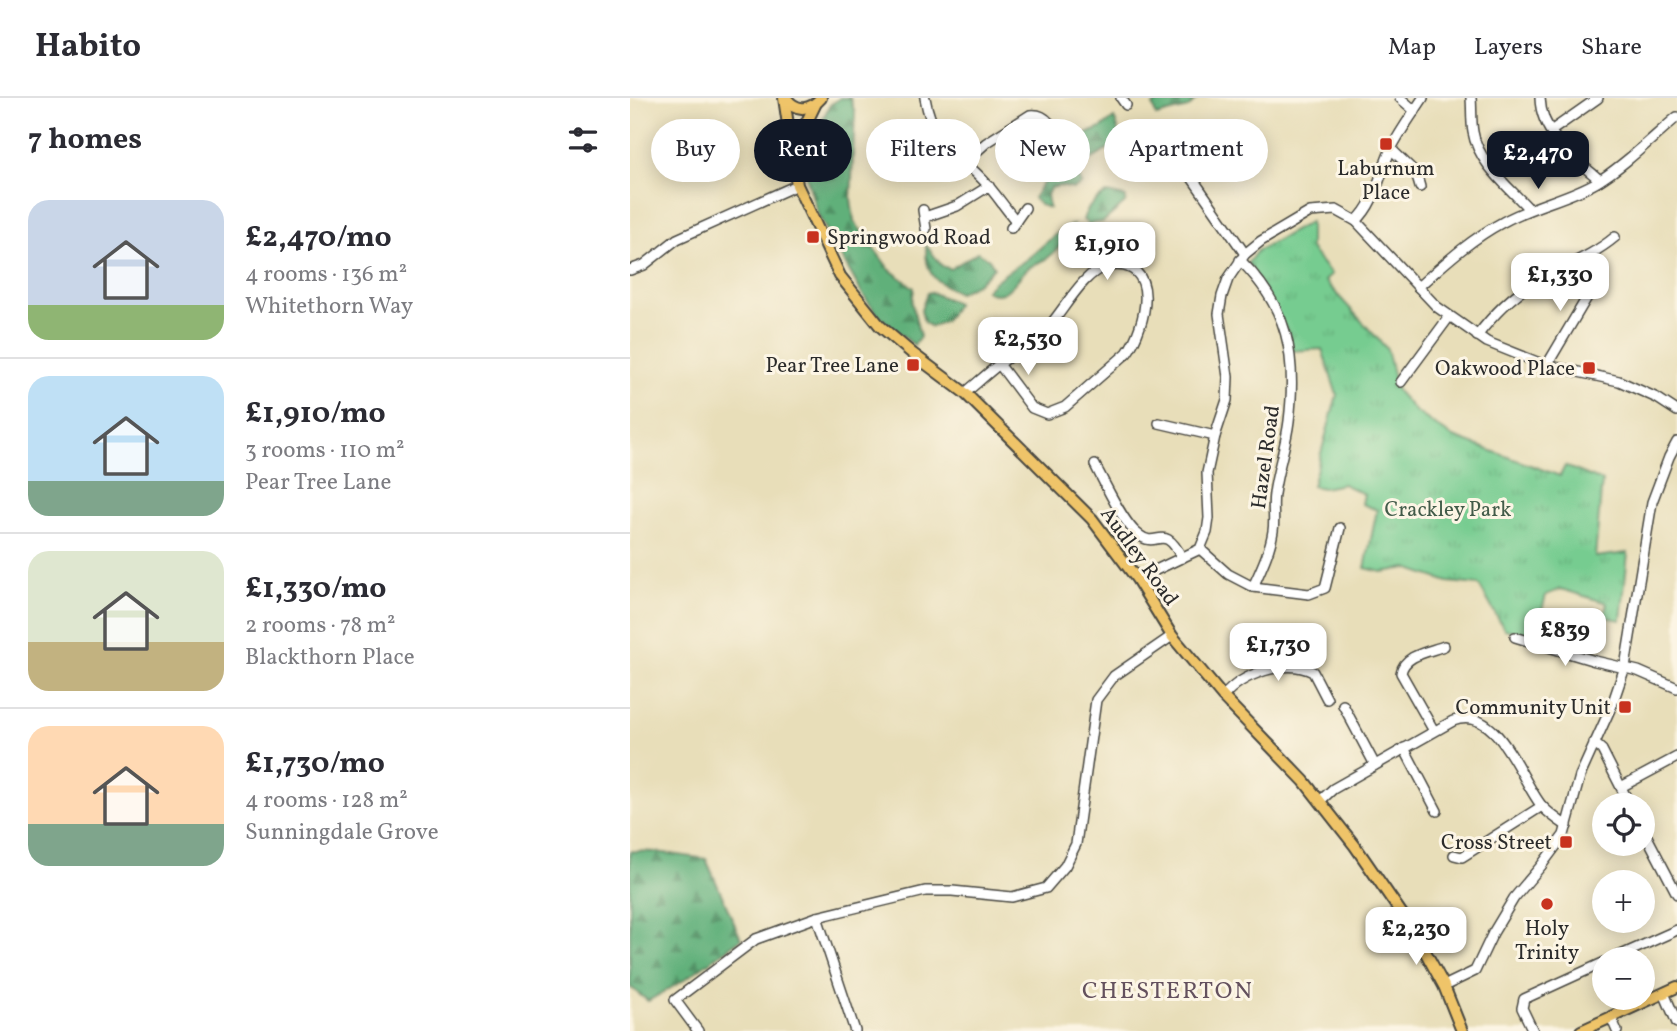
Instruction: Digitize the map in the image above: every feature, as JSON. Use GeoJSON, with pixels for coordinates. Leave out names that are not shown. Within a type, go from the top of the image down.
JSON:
{"type":"FeatureCollection","features":[{"type":"Feature","properties":{"kind":"main road"},"geometry":{"type":"LineString","coordinates":[[785,98],[795,107],[801,108],[818,101]]}},
{"type":"Feature","properties":{"kind":"main road","name":"Audley Road"},"geometry":{"type":"LineString","coordinates":[[785,98],[788,119]]}},
{"type":"Feature","properties":{"kind":"main road","name":"Audley Road"},"geometry":{"type":"LineString","coordinates":[[809,119],[818,101]]}},
{"type":"Feature","properties":{"kind":"main road","name":"Audley Road"},"geometry":{"type":"LineString","coordinates":[[797,182],[840,276],[856,298],[880,326],[965,393],[1091,519],[1138,579],[1172,636],[1223,697],[1290,765],[1320,801],[1399,908],[1444,986],[1462,1031]]}},
{"type":"Feature","properties":{"kind":"main road"},"geometry":{"type":"LineString","coordinates":[[1581,1031],[1677,987]]}},
{"type":"Feature","properties":{"kind":"street"},"geometry":{"type":"LineString","coordinates":[[925,98],[930,119]]}},
{"type":"Feature","properties":{"kind":"street"},"geometry":{"type":"LineString","coordinates":[[1400,98],[1415,111]]}},
{"type":"Feature","properties":{"kind":"street"},"geometry":{"type":"LineString","coordinates":[[1356,221],[1371,202],[1391,149],[1423,98]]}},
{"type":"Feature","properties":{"kind":"street"},"geometry":{"type":"LineString","coordinates":[[1472,98],[1473,131],[1479,148],[1493,170],[1529,209]]}},
{"type":"Feature","properties":{"kind":"street"},"geometry":{"type":"LineString","coordinates":[[1540,98],[1540,114],[1561,147],[1600,180]]}},
{"type":"Feature","properties":{"kind":"street"},"geometry":{"type":"LineString","coordinates":[[1551,131],[1598,98]]}},
{"type":"Feature","properties":{"kind":"street"},"geometry":{"type":"LineString","coordinates":[[1024,119],[1037,114],[1046,119]]}},
{"type":"Feature","properties":{"kind":"street"},"geometry":{"type":"LineString","coordinates":[[1418,287],[1467,244],[1503,222],[1529,209],[1572,195],[1600,180],[1677,117]]}},
{"type":"Feature","properties":{"kind":"street"},"geometry":{"type":"LineString","coordinates":[[1391,149],[1416,173],[1420,187]]}},
{"type":"Feature","properties":{"kind":"street"},"geometry":{"type":"LineString","coordinates":[[981,178],[989,186],[1013,225],[1025,208]]}},
{"type":"Feature","properties":{"kind":"street","name":"Hazel Road"},"geometry":{"type":"LineString","coordinates":[[1194,182],[1279,311],[1289,349],[1289,422],[1273,496],[1273,530],[1267,554],[1253,587]]}},
{"type":"Feature","properties":{"kind":"street"},"geometry":{"type":"LineString","coordinates":[[630,271],[644,265],[677,239],[797,185]]}},
{"type":"Feature","properties":{"kind":"street"},"geometry":{"type":"LineString","coordinates":[[926,229],[924,213],[957,206],[989,186]]}},
{"type":"Feature","properties":{"kind":"street"},"geometry":{"type":"LineString","coordinates":[[1138,579],[1200,549],[1207,532],[1207,472],[1227,400],[1228,377],[1219,314],[1228,279],[1242,257],[1261,241],[1310,212],[1336,210],[1356,221],[1449,317],[1477,336],[1505,351],[1547,365],[1619,381],[1657,398],[1677,411]]}},
{"type":"Feature","properties":{"kind":"street"},"geometry":{"type":"LineString","coordinates":[[1477,336],[1490,318],[1515,295],[1590,255],[1615,237]]}},
{"type":"Feature","properties":{"kind":"street"},"geometry":{"type":"LineString","coordinates":[[965,393],[999,364],[1045,331],[1087,278],[1096,271],[1105,266],[1128,268],[1142,279],[1145,289],[1144,309],[1139,333],[1133,344],[1127,353],[1056,411],[1046,414],[1032,408],[999,364]]}},
{"type":"Feature","properties":{"kind":"street"},"geometry":{"type":"LineString","coordinates":[[1547,365],[1599,277]]}},
{"type":"Feature","properties":{"kind":"street"},"geometry":{"type":"LineString","coordinates":[[1401,382],[1449,317]]}},
{"type":"Feature","properties":{"kind":"street"},"geometry":{"type":"LineString","coordinates":[[1158,423],[1215,436]]}},
{"type":"Feature","properties":{"kind":"street"},"geometry":{"type":"LineString","coordinates":[[1444,986],[1475,971],[1514,898],[1553,851],[1567,827],[1580,776],[1612,705],[1625,667],[1652,502],[1677,442]]}},
{"type":"Feature","properties":{"kind":"street"},"geometry":{"type":"LineString","coordinates":[[1095,465],[1138,535],[1145,538],[1170,539],[1182,558]]}},
{"type":"Feature","properties":{"kind":"street"},"geometry":{"type":"LineString","coordinates":[[1200,549],[1228,574],[1253,587],[1309,594],[1325,588],[1340,528]]}},
{"type":"Feature","properties":{"kind":"street"},"geometry":{"type":"LineString","coordinates":[[698,1031],[675,1000],[756,939],[817,917],[925,891],[1012,897],[1046,888],[1065,866],[1076,844],[1096,700],[1114,676],[1172,636]]}},
{"type":"Feature","properties":{"kind":"street"},"geometry":{"type":"LineString","coordinates":[[1515,637],[1638,671],[1677,688]]}},
{"type":"Feature","properties":{"kind":"street"},"geometry":{"type":"LineString","coordinates":[[1434,732],[1401,673],[1407,660],[1444,646]]}},
{"type":"Feature","properties":{"kind":"street"},"geometry":{"type":"LineString","coordinates":[[1223,697],[1238,682],[1288,665],[1313,672],[1327,699]]}},
{"type":"Feature","properties":{"kind":"street"},"geometry":{"type":"LineString","coordinates":[[1343,705],[1375,765]]}},
{"type":"Feature","properties":{"kind":"street"},"geometry":{"type":"LineString","coordinates":[[1320,801],[1333,789],[1404,748],[1460,718],[1474,718],[1484,722],[1495,732],[1542,806],[1567,827]]}},
{"type":"Feature","properties":{"kind":"street"},"geometry":{"type":"LineString","coordinates":[[1594,743],[1602,750],[1624,793]]}},
{"type":"Feature","properties":{"kind":"street"},"geometry":{"type":"LineString","coordinates":[[1404,748],[1437,811]]}},
{"type":"Feature","properties":{"kind":"street"},"geometry":{"type":"LineString","coordinates":[[1621,787],[1677,757]]}},
{"type":"Feature","properties":{"kind":"street"},"geometry":{"type":"LineString","coordinates":[[1454,855],[1462,858],[1542,806]]}},
{"type":"Feature","properties":{"kind":"street"},"geometry":{"type":"LineString","coordinates":[[1655,849],[1674,881],[1677,894]]}},
{"type":"Feature","properties":{"kind":"street"},"geometry":{"type":"LineString","coordinates":[[817,917],[855,1031]]}},
{"type":"Feature","properties":{"kind":"street"},"geometry":{"type":"LineString","coordinates":[[1639,947],[1677,930]]}},
{"type":"Feature","properties":{"kind":"street"},"geometry":{"type":"LineString","coordinates":[[1534,1031],[1522,1007],[1524,999],[1592,968]]}},
{"type":"Feature","properties":{"kind":"street"},"geometry":{"type":"LineString","coordinates":[[1664,993],[1677,1023]]}},
{"type":"Feature","properties":{"kind":"street"},"geometry":{"type":"LineString","coordinates":[[1611,1017],[1617,1031]]}},
{"type":"Feature","properties":{"kind":"green space"},"geometry":{"type":"Polygon","coordinates":[[[840,98],[850,98],[855,113],[852,178],[852,119],[823,119],[830,105],[840,98]]]}},
{"type":"Feature","properties":{"kind":"green space"},"geometry":{"type":"Polygon","coordinates":[[[1161,98],[1198,98],[1188,108],[1156,116],[1153,106],[1161,98]]]}},
{"type":"Feature","properties":{"kind":"green space"},"geometry":{"type":"Polygon","coordinates":[[[1104,126],[1104,152],[1090,161],[1090,132],[1104,126]]]}},
{"type":"Feature","properties":{"kind":"green space"},"geometry":{"type":"Polygon","coordinates":[[[808,182],[852,182],[854,221],[889,269],[914,288],[912,303],[920,337],[914,345],[879,316],[863,295],[818,215],[808,182]]]}},
{"type":"Feature","properties":{"kind":"green space"},"geometry":{"type":"Polygon","coordinates":[[[1044,182],[1082,184],[1074,189],[1060,186],[1050,188],[1047,195],[1049,208],[1040,205],[1033,198],[1044,182]]]}},
{"type":"Feature","properties":{"kind":"green space"},"geometry":{"type":"Polygon","coordinates":[[[1108,193],[1126,197],[1125,203],[1103,222],[1088,224],[1083,220],[1087,211],[1096,200],[1108,193]]]}},
{"type":"Feature","properties":{"kind":"green space","name":"Crackley Park"},"geometry":{"type":"Polygon","coordinates":[[[1310,222],[1310,249],[1331,274],[1325,281],[1387,349],[1397,391],[1415,411],[1451,436],[1560,476],[1565,466],[1602,481],[1595,557],[1628,553],[1621,620],[1604,617],[1607,603],[1561,589],[1546,595],[1537,629],[1528,635],[1504,629],[1479,585],[1448,582],[1407,568],[1382,572],[1365,568],[1377,510],[1362,504],[1364,494],[1343,484],[1323,488],[1312,486],[1337,395],[1322,349],[1292,351],[1287,331],[1248,263],[1257,251],[1310,222]]]}},
{"type":"Feature","properties":{"kind":"green space"},"geometry":{"type":"Polygon","coordinates":[[[1073,225],[1054,252],[1028,268],[1009,289],[998,294],[986,290],[1054,235],[1073,225]]]}},
{"type":"Feature","properties":{"kind":"green space"},"geometry":{"type":"Polygon","coordinates":[[[926,245],[942,266],[950,269],[978,252],[989,259],[994,267],[978,283],[959,293],[933,276],[927,263],[926,245]]]}},
{"type":"Feature","properties":{"kind":"green space"},"geometry":{"type":"Polygon","coordinates":[[[927,293],[957,303],[945,321],[931,327],[924,322],[921,310],[927,293]]]}},
{"type":"Feature","properties":{"kind":"green space"},"geometry":{"type":"Polygon","coordinates":[[[630,851],[706,859],[741,939],[681,982],[648,1001],[630,987],[630,851]]]}},
{"type":"Feature","properties":{"kind":"place","name":"Laburnum Place"},"geometry":{"type":"Point","coordinates":[1386,144]}},
{"type":"Feature","properties":{"kind":"place","name":"Springwood Road"},"geometry":{"type":"Point","coordinates":[813,237]}},
{"type":"Feature","properties":{"kind":"place","name":"Pear Tree Lane"},"geometry":{"type":"Point","coordinates":[913,365]}},
{"type":"Feature","properties":{"kind":"place","name":"Oakwood Place"},"geometry":{"type":"Point","coordinates":[1589,368]}},
{"type":"Feature","properties":{"kind":"place","name":"Community Unit"},"geometry":{"type":"Point","coordinates":[1625,707]}},
{"type":"Feature","properties":{"kind":"place","name":"Cross Street"},"geometry":{"type":"Point","coordinates":[1566,842]}},
{"type":"Feature","properties":{"kind":"place","name":"Holy Trinity"},"geometry":{"type":"Point","coordinates":[1547,904]}},
{"type":"Feature","properties":{"kind":"district","name":"CHESTERTON"},"geometry":{"type":"Point","coordinates":[1168,990]}}]}
